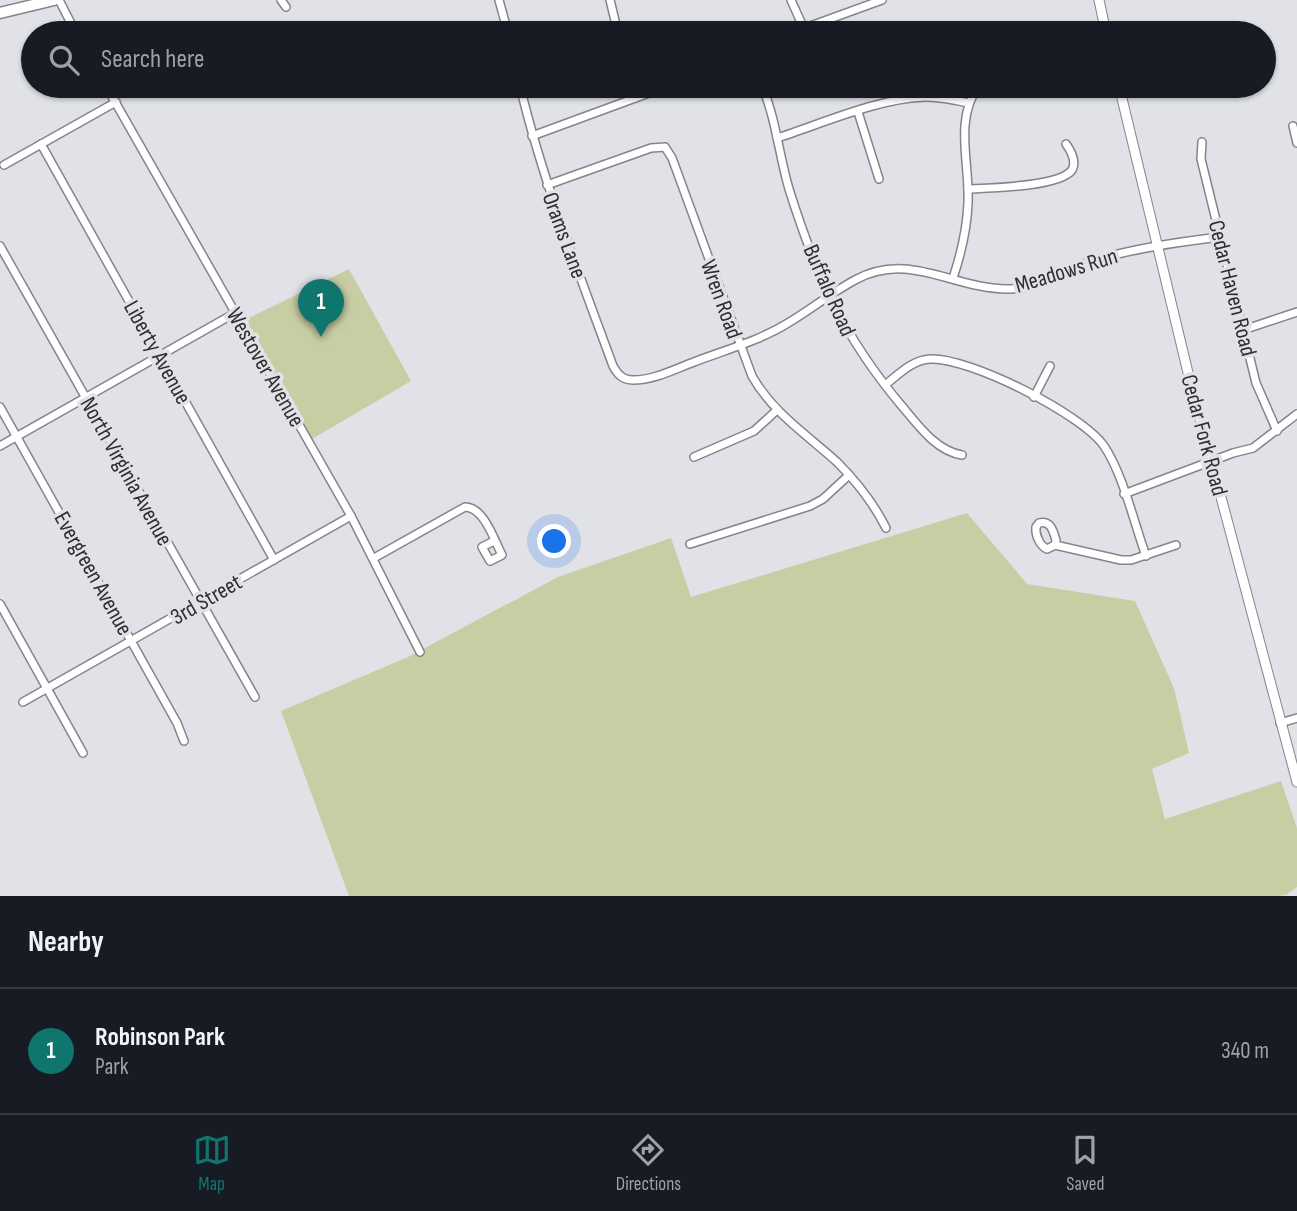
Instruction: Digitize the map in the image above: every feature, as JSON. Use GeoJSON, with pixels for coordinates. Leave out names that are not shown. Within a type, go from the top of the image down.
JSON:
{"type":"FeatureCollection","features":[{"type":"Feature","properties":{"kind":"main road"},"geometry":{"type":"LineString","coordinates":[[0,13],[54,0]]}},
{"type":"Feature","properties":{"kind":"street"},"geometry":{"type":"LineString","coordinates":[[59,0],[70,21]]}},
{"type":"Feature","properties":{"kind":"street"},"geometry":{"type":"LineString","coordinates":[[499,0],[505,21]]}},
{"type":"Feature","properties":{"kind":"street"},"geometry":{"type":"LineString","coordinates":[[610,0],[615,21]]}},
{"type":"Feature","properties":{"kind":"street"},"geometry":{"type":"LineString","coordinates":[[791,0],[800,21]]}},
{"type":"Feature","properties":{"kind":"street"},"geometry":{"type":"LineString","coordinates":[[826,21],[882,0]]}},
{"type":"Feature","properties":{"kind":"street"},"geometry":{"type":"LineString","coordinates":[[1099,0],[1104,21]]}},
{"type":"Feature","properties":{"kind":"street","name":"Westover Avenue"},"geometry":{"type":"LineString","coordinates":[[114,98],[351,516],[420,652]]}},
{"type":"Feature","properties":{"kind":"street","name":"Orams Lane"},"geometry":{"type":"LineString","coordinates":[[523,98],[547,185],[613,366],[624,378]]}},
{"type":"Feature","properties":{"kind":"street"},"geometry":{"type":"LineString","coordinates":[[532,136],[635,98]]}},
{"type":"Feature","properties":{"kind":"street","name":"Buffalo Road"},"geometry":{"type":"LineString","coordinates":[[765,98],[789,189],[829,296],[855,345],[885,385],[934,440],[950,453],[962,455]]}},
{"type":"Feature","properties":{"kind":"street"},"geometry":{"type":"LineString","coordinates":[[777,138],[911,98]]}},
{"type":"Feature","properties":{"kind":"street"},"geometry":{"type":"LineString","coordinates":[[935,98],[969,103]]}},
{"type":"Feature","properties":{"kind":"street"},"geometry":{"type":"LineString","coordinates":[[953,278],[965,232],[968,189],[964,131],[972,98]]}},
{"type":"Feature","properties":{"kind":"street","name":"Cedar Fork Road"},"geometry":{"type":"LineString","coordinates":[[1122,98],[1212,461],[1297,782]]}},
{"type":"Feature","properties":{"kind":"street"},"geometry":{"type":"LineString","coordinates":[[4,165],[116,102]]}},
{"type":"Feature","properties":{"kind":"street"},"geometry":{"type":"LineString","coordinates":[[859,112],[879,179]]}},
{"type":"Feature","properties":{"kind":"street"},"geometry":{"type":"LineString","coordinates":[[1293,126],[1297,143]]}},
{"type":"Feature","properties":{"kind":"street","name":"Cedar Haven Road"},"geometry":{"type":"LineString","coordinates":[[1202,142],[1201,159],[1256,383],[1277,431]]}},
{"type":"Feature","properties":{"kind":"street"},"geometry":{"type":"LineString","coordinates":[[968,189],[1011,187],[1061,177],[1071,170],[1073,165],[1072,152],[1066,144]]}},
{"type":"Feature","properties":{"kind":"street","name":"Liberty Avenue"},"geometry":{"type":"LineString","coordinates":[[41,145],[274,561]]}},
{"type":"Feature","properties":{"kind":"street","name":"Wren Road"},"geometry":{"type":"LineString","coordinates":[[547,185],[651,148],[665,147],[672,158],[752,376],[777,410],[849,475],[867,495],[886,528]]}},
{"type":"Feature","properties":{"kind":"street","name":"Meadows Run"},"geometry":{"type":"LineString","coordinates":[[624,378],[634,380],[660,374],[739,345],[787,324],[864,275],[889,269],[917,269],[981,286],[1009,289],[1026,287],[1093,260],[1157,244],[1220,237]]}},
{"type":"Feature","properties":{"kind":"street","name":"North Virginia Avenue"},"geometry":{"type":"LineString","coordinates":[[0,246],[254,697]]}},
{"type":"Feature","properties":{"kind":"street"},"geometry":{"type":"LineString","coordinates":[[1243,330],[1297,312]]}},
{"type":"Feature","properties":{"kind":"street"},"geometry":{"type":"LineString","coordinates":[[0,446],[235,313]]}},
{"type":"Feature","properties":{"kind":"street"},"geometry":{"type":"LineString","coordinates":[[885,385],[916,363],[940,360],[989,374],[1072,417],[1098,438],[1111,457],[1146,556]]}},
{"type":"Feature","properties":{"kind":"street"},"geometry":{"type":"LineString","coordinates":[[1034,397],[1050,366]]}},
{"type":"Feature","properties":{"kind":"street","name":"Evergreen Avenue"},"geometry":{"type":"LineString","coordinates":[[0,407],[132,641],[184,741]]}},
{"type":"Feature","properties":{"kind":"street"},"geometry":{"type":"LineString","coordinates":[[694,457],[754,431],[777,410]]}},
{"type":"Feature","properties":{"kind":"street"},"geometry":{"type":"LineString","coordinates":[[1124,494],[1253,448],[1297,414]]}},
{"type":"Feature","properties":{"kind":"street"},"geometry":{"type":"LineString","coordinates":[[690,544],[810,506],[823,499],[849,475]]}},
{"type":"Feature","properties":{"kind":"street"},"geometry":{"type":"LineString","coordinates":[[374,558],[465,507],[479,512],[494,541]]}},
{"type":"Feature","properties":{"kind":"street","name":"3rd Street"},"geometry":{"type":"LineString","coordinates":[[23,702],[351,516]]}},
{"type":"Feature","properties":{"kind":"street"},"geometry":{"type":"LineString","coordinates":[[1055,545],[1117,560],[1146,556],[1176,545]]}},
{"type":"Feature","properties":{"kind":"street"},"geometry":{"type":"LineString","coordinates":[[0,604],[83,752]]}},
{"type":"Feature","properties":{"kind":"street"},"geometry":{"type":"LineString","coordinates":[[1280,723],[1297,719]]}},
{"type":"Feature","properties":{"kind":"green space"},"geometry":{"type":"Polygon","coordinates":[[[349,269],[411,381],[312,439],[245,320],[349,269]]]}},
{"type":"Feature","properties":{"kind":"green space"},"geometry":{"type":"Polygon","coordinates":[[[967,513],[1027,584],[1135,601],[1174,688],[1189,753],[1152,769],[1165,819],[1281,781],[1297,828],[1297,887],[1286,895],[1279,896],[349,896],[281,711],[408,657],[558,577],[671,538],[691,597],[967,513]]]}},
{"type":"Feature","properties":{"kind":"place","name":"Robinson Park"},"geometry":{"type":"Point","coordinates":[321,337]}}]}
